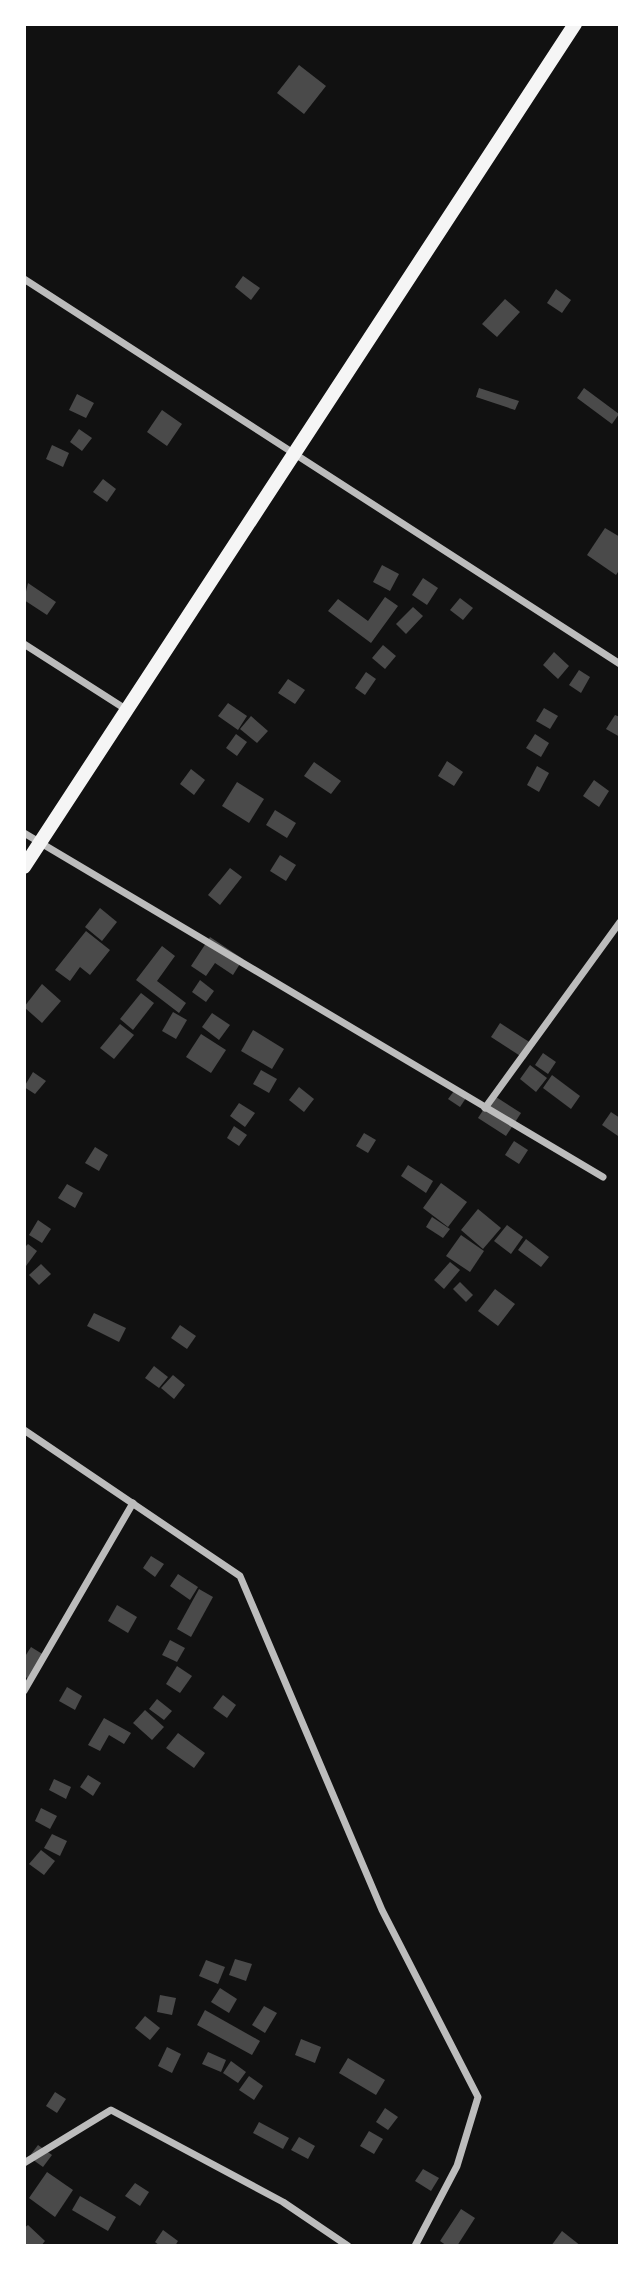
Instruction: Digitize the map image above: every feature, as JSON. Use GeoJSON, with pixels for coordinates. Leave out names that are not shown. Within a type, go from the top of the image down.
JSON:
{"type":"FeatureCollection","features":[{"type":"Feature","properties":{"kind":"main road"},"geometry":{"type":"LineString","coordinates":[[24,867],[575,24]]}},
{"type":"Feature","properties":{"kind":"street"},"geometry":{"type":"LineString","coordinates":[[24,279],[620,664]]}},
{"type":"Feature","properties":{"kind":"street"},"geometry":{"type":"LineString","coordinates":[[24,644],[127,710]]}},
{"type":"Feature","properties":{"kind":"street"},"geometry":{"type":"LineString","coordinates":[[24,833],[603,1177]]}},
{"type":"Feature","properties":{"kind":"street"},"geometry":{"type":"LineString","coordinates":[[485,1108],[620,922]]}},
{"type":"Feature","properties":{"kind":"street"},"geometry":{"type":"LineString","coordinates":[[24,1430],[240,1576],[382,1910],[478,2097],[457,2166],[415,2245]]}},
{"type":"Feature","properties":{"kind":"street"},"geometry":{"type":"LineString","coordinates":[[24,1691],[133,1503]]}},
{"type":"Feature","properties":{"kind":"street"},"geometry":{"type":"LineString","coordinates":[[24,2163],[111,2110],[283,2202],[348,2245]]}},
{"type":"Feature","properties":{"kind":"building"},"geometry":{"type":"Polygon","coordinates":[[[299,65],[326,86],[304,114],[277,93],[299,65]]]}},
{"type":"Feature","properties":{"kind":"building"},"geometry":{"type":"Polygon","coordinates":[[[243,276],[260,288],[251,300],[235,287],[243,276]]]}},
{"type":"Feature","properties":{"kind":"building"},"geometry":{"type":"Polygon","coordinates":[[[556,289],[571,300],[562,313],[547,303],[556,289]]]}},
{"type":"Feature","properties":{"kind":"building"},"geometry":{"type":"Polygon","coordinates":[[[505,299],[520,312],[497,337],[482,324],[505,299]]]}},
{"type":"Feature","properties":{"kind":"building"},"geometry":{"type":"Polygon","coordinates":[[[479,388],[519,401],[515,410],[476,397],[479,388]]]}},
{"type":"Feature","properties":{"kind":"building"},"geometry":{"type":"Polygon","coordinates":[[[584,388],[619,414],[612,424],[577,398],[584,388]]]}},
{"type":"Feature","properties":{"kind":"building"},"geometry":{"type":"Polygon","coordinates":[[[77,394],[94,403],[86,418],[69,410],[77,394]]]}},
{"type":"Feature","properties":{"kind":"building"},"geometry":{"type":"Polygon","coordinates":[[[162,410],[182,424],[167,446],[147,432],[162,410]]]}},
{"type":"Feature","properties":{"kind":"building"},"geometry":{"type":"Polygon","coordinates":[[[79,429],[92,438],[82,451],[70,442],[79,429]]]}},
{"type":"Feature","properties":{"kind":"building"},"geometry":{"type":"Polygon","coordinates":[[[52,445],[69,453],[63,467],[46,459],[52,445]]]}},
{"type":"Feature","properties":{"kind":"building"},"geometry":{"type":"Polygon","coordinates":[[[103,479],[116,489],[107,502],[93,492],[103,479]]]}},
{"type":"Feature","properties":{"kind":"building"},"geometry":{"type":"Polygon","coordinates":[[[605,528],[620,537],[620,569],[616,575],[587,555],[605,528]]]}},
{"type":"Feature","properties":{"kind":"building"},"geometry":{"type":"Polygon","coordinates":[[[382,565],[399,574],[390,591],[373,582],[382,565]]]}},
{"type":"Feature","properties":{"kind":"building"},"geometry":{"type":"Polygon","coordinates":[[[423,578],[438,588],[427,605],[412,595],[423,578]]]}},
{"type":"Feature","properties":{"kind":"building"},"geometry":{"type":"Polygon","coordinates":[[[28,583],[56,602],[47,615],[24,600],[28,583]]]}},
{"type":"Feature","properties":{"kind":"building"},"geometry":{"type":"Polygon","coordinates":[[[385,597],[398,606],[371,643],[328,611],[338,599],[368,621],[385,597]]]}},
{"type":"Feature","properties":{"kind":"building"},"geometry":{"type":"Polygon","coordinates":[[[460,598],[473,608],[463,620],[450,610],[460,598]]]}},
{"type":"Feature","properties":{"kind":"building"},"geometry":{"type":"Polygon","coordinates":[[[413,607],[423,616],[406,634],[396,624],[413,607]]]}},
{"type":"Feature","properties":{"kind":"building"},"geometry":{"type":"Polygon","coordinates":[[[383,645],[396,656],[385,669],[372,658],[383,645]]]}},
{"type":"Feature","properties":{"kind":"building"},"geometry":{"type":"Polygon","coordinates":[[[554,652],[569,666],[558,679],[543,665],[554,652]]]}},
{"type":"Feature","properties":{"kind":"building"},"geometry":{"type":"Polygon","coordinates":[[[579,670],[590,677],[581,693],[569,685],[579,670]]]}},
{"type":"Feature","properties":{"kind":"building"},"geometry":{"type":"Polygon","coordinates":[[[366,672],[376,679],[365,695],[355,688],[366,672]]]}},
{"type":"Feature","properties":{"kind":"building"},"geometry":{"type":"Polygon","coordinates":[[[288,679],[305,690],[295,704],[278,693],[288,679]]]}},
{"type":"Feature","properties":{"kind":"building"},"geometry":{"type":"Polygon","coordinates":[[[228,703],[247,716],[238,730],[218,716],[228,703]]]}},
{"type":"Feature","properties":{"kind":"building"},"geometry":{"type":"Polygon","coordinates":[[[544,708],[558,716],[550,729],[536,721],[544,708]]]}},
{"type":"Feature","properties":{"kind":"building"},"geometry":{"type":"Polygon","coordinates":[[[615,715],[620,717],[620,737],[606,729],[615,715]]]}},
{"type":"Feature","properties":{"kind":"building"},"geometry":{"type":"Polygon","coordinates":[[[251,716],[268,731],[257,743],[240,729],[251,716]]]}},
{"type":"Feature","properties":{"kind":"building"},"geometry":{"type":"Polygon","coordinates":[[[236,734],[247,742],[237,756],[226,748],[236,734]]]}},
{"type":"Feature","properties":{"kind":"building"},"geometry":{"type":"Polygon","coordinates":[[[535,734],[549,743],[541,757],[526,748],[535,734]]]}},
{"type":"Feature","properties":{"kind":"building"},"geometry":{"type":"Polygon","coordinates":[[[447,761],[463,772],[454,786],[438,776],[447,761]]]}},
{"type":"Feature","properties":{"kind":"building"},"geometry":{"type":"Polygon","coordinates":[[[314,762],[341,781],[331,794],[304,776],[314,762]]]}},
{"type":"Feature","properties":{"kind":"building"},"geometry":{"type":"Polygon","coordinates":[[[537,766],[549,773],[539,792],[527,785],[537,766]]]}},
{"type":"Feature","properties":{"kind":"building"},"geometry":{"type":"Polygon","coordinates":[[[191,769],[205,780],[194,795],[180,784],[191,769]]]}},
{"type":"Feature","properties":{"kind":"building"},"geometry":{"type":"Polygon","coordinates":[[[594,780],[609,791],[599,807],[583,796],[594,780]]]}},
{"type":"Feature","properties":{"kind":"building"},"geometry":{"type":"Polygon","coordinates":[[[237,782],[264,799],[249,823],[222,806],[237,782]]]}},
{"type":"Feature","properties":{"kind":"building"},"geometry":{"type":"Polygon","coordinates":[[[275,810],[296,823],[287,838],[266,825],[275,810]]]}},
{"type":"Feature","properties":{"kind":"building"},"geometry":{"type":"Polygon","coordinates":[[[280,855],[296,865],[286,881],[270,871],[280,855]]]}},
{"type":"Feature","properties":{"kind":"building"},"geometry":{"type":"Polygon","coordinates":[[[230,868],[242,877],[220,905],[208,895],[230,868]]]}},
{"type":"Feature","properties":{"kind":"building"},"geometry":{"type":"Polygon","coordinates":[[[100,908],[117,922],[102,941],[85,927],[100,908]]]}},
{"type":"Feature","properties":{"kind":"building"},"geometry":{"type":"Polygon","coordinates":[[[86,931],[110,950],[90,975],[80,967],[70,981],[55,970],[86,931]]]}},
{"type":"Feature","properties":{"kind":"building"},"geometry":{"type":"Polygon","coordinates":[[[210,937],[243,959],[233,975],[215,963],[206,976],[191,966],[210,937]]]}},
{"type":"Feature","properties":{"kind":"building"},"geometry":{"type":"Polygon","coordinates":[[[162,946],[175,956],[157,981],[186,1003],[179,1013],[136,980],[162,946]]]}},
{"type":"Feature","properties":{"kind":"building"},"geometry":{"type":"Polygon","coordinates":[[[200,980],[214,991],[206,1002],[192,992],[200,980]]]}},
{"type":"Feature","properties":{"kind":"building"},"geometry":{"type":"Polygon","coordinates":[[[42,984],[61,1001],[42,1023],[24,1007],[42,984]]]}},
{"type":"Feature","properties":{"kind":"building"},"geometry":{"type":"Polygon","coordinates":[[[141,993],[154,1003],[133,1030],[120,1019],[141,993]]]}},
{"type":"Feature","properties":{"kind":"building"},"geometry":{"type":"Polygon","coordinates":[[[173,1012],[187,1020],[176,1039],[162,1031],[173,1012]]]}},
{"type":"Feature","properties":{"kind":"building"},"geometry":{"type":"Polygon","coordinates":[[[212,1013],[230,1025],[219,1040],[202,1027],[212,1013]]]}},
{"type":"Feature","properties":{"kind":"building"},"geometry":{"type":"Polygon","coordinates":[[[500,1023],[534,1045],[525,1059],[491,1037],[500,1023]]]}},
{"type":"Feature","properties":{"kind":"building"},"geometry":{"type":"Polygon","coordinates":[[[120,1024],[134,1035],[114,1059],[100,1048],[120,1024]]]}},
{"type":"Feature","properties":{"kind":"building"},"geometry":{"type":"Polygon","coordinates":[[[253,1030],[284,1049],[272,1069],[241,1051],[253,1030]]]}},
{"type":"Feature","properties":{"kind":"building"},"geometry":{"type":"Polygon","coordinates":[[[201,1034],[226,1050],[211,1073],[186,1057],[201,1034]]]}},
{"type":"Feature","properties":{"kind":"building"},"geometry":{"type":"Polygon","coordinates":[[[543,1053],[556,1062],[548,1074],[535,1065],[543,1053]]]}},
{"type":"Feature","properties":{"kind":"building"},"geometry":{"type":"Polygon","coordinates":[[[530,1065],[547,1078],[536,1092],[520,1079],[530,1065]]]}},
{"type":"Feature","properties":{"kind":"building"},"geometry":{"type":"Polygon","coordinates":[[[261,1070],[277,1079],[269,1093],[253,1084],[261,1070]]]}},
{"type":"Feature","properties":{"kind":"building"},"geometry":{"type":"Polygon","coordinates":[[[33,1072],[46,1081],[35,1094],[24,1087],[33,1072]]]}},
{"type":"Feature","properties":{"kind":"building"},"geometry":{"type":"Polygon","coordinates":[[[552,1075],[580,1096],[571,1109],[543,1088],[552,1075]]]}},
{"type":"Feature","properties":{"kind":"building"},"geometry":{"type":"Polygon","coordinates":[[[299,1087],[314,1099],[304,1112],[289,1100],[299,1087]]]}},
{"type":"Feature","properties":{"kind":"building"},"geometry":{"type":"Polygon","coordinates":[[[457,1087],[468,1095],[460,1107],[448,1099],[457,1087]]]}},
{"type":"Feature","properties":{"kind":"building"},"geometry":{"type":"Polygon","coordinates":[[[493,1095],[521,1113],[506,1136],[478,1118],[493,1095]]]}},
{"type":"Feature","properties":{"kind":"building"},"geometry":{"type":"Polygon","coordinates":[[[239,1103],[255,1113],[245,1127],[230,1116],[239,1103]]]}},
{"type":"Feature","properties":{"kind":"building"},"geometry":{"type":"Polygon","coordinates":[[[611,1112],[620,1118],[618,1136],[602,1125],[611,1112]]]}},
{"type":"Feature","properties":{"kind":"building"},"geometry":{"type":"Polygon","coordinates":[[[234,1126],[247,1135],[239,1146],[227,1138],[234,1126]]]}},
{"type":"Feature","properties":{"kind":"building"},"geometry":{"type":"Polygon","coordinates":[[[364,1133],[376,1140],[368,1153],[356,1146],[364,1133]]]}},
{"type":"Feature","properties":{"kind":"building"},"geometry":{"type":"Polygon","coordinates":[[[514,1141],[528,1150],[519,1164],[505,1155],[514,1141]]]}},
{"type":"Feature","properties":{"kind":"building"},"geometry":{"type":"Polygon","coordinates":[[[95,1147],[108,1155],[99,1171],[85,1163],[95,1147]]]}},
{"type":"Feature","properties":{"kind":"building"},"geometry":{"type":"Polygon","coordinates":[[[408,1165],[433,1181],[426,1193],[401,1176],[408,1165]]]}},
{"type":"Feature","properties":{"kind":"building"},"geometry":{"type":"Polygon","coordinates":[[[441,1183],[467,1202],[448,1227],[423,1208],[441,1183]]]}},
{"type":"Feature","properties":{"kind":"building"},"geometry":{"type":"Polygon","coordinates":[[[67,1184],[83,1193],[75,1208],[58,1198],[67,1184]]]}},
{"type":"Feature","properties":{"kind":"building"},"geometry":{"type":"Polygon","coordinates":[[[478,1209],[501,1228],[483,1249],[461,1230],[478,1209]]]}},
{"type":"Feature","properties":{"kind":"building"},"geometry":{"type":"Polygon","coordinates":[[[432,1217],[450,1229],[443,1238],[426,1227],[432,1217]]]}},
{"type":"Feature","properties":{"kind":"building"},"geometry":{"type":"Polygon","coordinates":[[[38,1220],[51,1229],[42,1243],[29,1235],[38,1220]]]}},
{"type":"Feature","properties":{"kind":"building"},"geometry":{"type":"Polygon","coordinates":[[[507,1225],[523,1237],[511,1254],[494,1241],[507,1225]]]}},
{"type":"Feature","properties":{"kind":"building"},"geometry":{"type":"Polygon","coordinates":[[[461,1235],[484,1251],[470,1272],[446,1256],[461,1235]]]}},
{"type":"Feature","properties":{"kind":"building"},"geometry":{"type":"Polygon","coordinates":[[[526,1239],[549,1257],[541,1267],[518,1250],[526,1239]]]}},
{"type":"Feature","properties":{"kind":"building"},"geometry":{"type":"Polygon","coordinates":[[[28,1244],[37,1251],[26,1266],[24,1248],[28,1244]]]}},
{"type":"Feature","properties":{"kind":"building"},"geometry":{"type":"Polygon","coordinates":[[[450,1262],[460,1270],[444,1289],[434,1280],[450,1262]]]}},
{"type":"Feature","properties":{"kind":"building"},"geometry":{"type":"Polygon","coordinates":[[[41,1264],[51,1274],[39,1285],[29,1275],[41,1264]]]}},
{"type":"Feature","properties":{"kind":"building"},"geometry":{"type":"Polygon","coordinates":[[[460,1282],[473,1295],[466,1302],[453,1289],[460,1282]]]}},
{"type":"Feature","properties":{"kind":"building"},"geometry":{"type":"Polygon","coordinates":[[[495,1289],[515,1304],[498,1326],[478,1311],[495,1289]]]}},
{"type":"Feature","properties":{"kind":"building"},"geometry":{"type":"Polygon","coordinates":[[[94,1313],[126,1328],[119,1342],[87,1326],[94,1313]]]}},
{"type":"Feature","properties":{"kind":"building"},"geometry":{"type":"Polygon","coordinates":[[[180,1325],[196,1336],[187,1349],[171,1338],[180,1325]]]}},
{"type":"Feature","properties":{"kind":"building"},"geometry":{"type":"Polygon","coordinates":[[[154,1366],[168,1377],[159,1388],[145,1378],[154,1366]]]}},
{"type":"Feature","properties":{"kind":"building"},"geometry":{"type":"Polygon","coordinates":[[[173,1375],[185,1385],[174,1399],[161,1388],[173,1375]]]}},
{"type":"Feature","properties":{"kind":"building"},"geometry":{"type":"Polygon","coordinates":[[[151,1556],[164,1564],[155,1577],[143,1568],[151,1556]]]}},
{"type":"Feature","properties":{"kind":"building"},"geometry":{"type":"Polygon","coordinates":[[[178,1574],[198,1587],[190,1600],[170,1586],[178,1574]]]}},
{"type":"Feature","properties":{"kind":"building"},"geometry":{"type":"Polygon","coordinates":[[[199,1589],[213,1597],[191,1637],[177,1629],[199,1589]]]}},
{"type":"Feature","properties":{"kind":"building"},"geometry":{"type":"Polygon","coordinates":[[[117,1605],[137,1617],[128,1633],[108,1621],[117,1605]]]}},
{"type":"Feature","properties":{"kind":"building"},"geometry":{"type":"Polygon","coordinates":[[[170,1640],[185,1648],[177,1662],[162,1655],[170,1640]]]}},
{"type":"Feature","properties":{"kind":"building"},"geometry":{"type":"Polygon","coordinates":[[[31,1647],[44,1655],[29,1679],[24,1676],[24,1658],[31,1647]]]}},
{"type":"Feature","properties":{"kind":"building"},"geometry":{"type":"Polygon","coordinates":[[[177,1666],[192,1676],[180,1693],[166,1684],[177,1666]]]}},
{"type":"Feature","properties":{"kind":"building"},"geometry":{"type":"Polygon","coordinates":[[[67,1687],[82,1696],[75,1710],[59,1701],[67,1687]]]}},
{"type":"Feature","properties":{"kind":"building"},"geometry":{"type":"Polygon","coordinates":[[[223,1695],[236,1705],[227,1718],[213,1708],[223,1695]]]}},
{"type":"Feature","properties":{"kind":"building"},"geometry":{"type":"Polygon","coordinates":[[[157,1699],[172,1711],[164,1720],[149,1709],[157,1699]]]}},
{"type":"Feature","properties":{"kind":"building"},"geometry":{"type":"Polygon","coordinates":[[[145,1710],[164,1727],[152,1740],[133,1723],[145,1710]]]}},
{"type":"Feature","properties":{"kind":"building"},"geometry":{"type":"Polygon","coordinates":[[[104,1718],[131,1733],[124,1744],[109,1735],[100,1751],[88,1745],[104,1718]]]}},
{"type":"Feature","properties":{"kind":"building"},"geometry":{"type":"Polygon","coordinates":[[[178,1733],[205,1753],[194,1768],[166,1748],[178,1733]]]}},
{"type":"Feature","properties":{"kind":"building"},"geometry":{"type":"Polygon","coordinates":[[[88,1775],[101,1783],[93,1796],[80,1787],[88,1775]]]}},
{"type":"Feature","properties":{"kind":"building"},"geometry":{"type":"Polygon","coordinates":[[[54,1779],[71,1787],[66,1799],[49,1790],[54,1779]]]}},
{"type":"Feature","properties":{"kind":"building"},"geometry":{"type":"Polygon","coordinates":[[[41,1808],[57,1816],[50,1829],[35,1821],[41,1808]]]}},
{"type":"Feature","properties":{"kind":"building"},"geometry":{"type":"Polygon","coordinates":[[[52,1834],[67,1841],[60,1856],[44,1848],[52,1834]]]}},
{"type":"Feature","properties":{"kind":"building"},"geometry":{"type":"Polygon","coordinates":[[[41,1850],[55,1861],[44,1875],[29,1864],[41,1850]]]}},
{"type":"Feature","properties":{"kind":"building"},"geometry":{"type":"Polygon","coordinates":[[[235,1959],[252,1964],[246,1981],[229,1975],[235,1959]]]}},
{"type":"Feature","properties":{"kind":"building"},"geometry":{"type":"Polygon","coordinates":[[[206,1960],[225,1967],[218,1984],[199,1976],[206,1960]]]}},
{"type":"Feature","properties":{"kind":"building"},"geometry":{"type":"Polygon","coordinates":[[[220,1988],[237,1999],[229,2013],[211,2002],[220,1988]]]}},
{"type":"Feature","properties":{"kind":"building"},"geometry":{"type":"Polygon","coordinates":[[[160,1995],[176,1998],[172,2015],[157,2012],[160,1995]]]}},
{"type":"Feature","properties":{"kind":"building"},"geometry":{"type":"Polygon","coordinates":[[[264,2006],[277,2013],[265,2033],[252,2025],[264,2006]]]}},
{"type":"Feature","properties":{"kind":"building"},"geometry":{"type":"Polygon","coordinates":[[[205,2010],[260,2041],[252,2055],[197,2025],[205,2010]]]}},
{"type":"Feature","properties":{"kind":"building"},"geometry":{"type":"Polygon","coordinates":[[[145,2016],[160,2028],[150,2040],[135,2028],[145,2016]]]}},
{"type":"Feature","properties":{"kind":"building"},"geometry":{"type":"Polygon","coordinates":[[[301,2039],[321,2047],[315,2063],[295,2055],[301,2039]]]}},
{"type":"Feature","properties":{"kind":"building"},"geometry":{"type":"Polygon","coordinates":[[[167,2047],[181,2054],[172,2073],[158,2066],[167,2047]]]}},
{"type":"Feature","properties":{"kind":"building"},"geometry":{"type":"Polygon","coordinates":[[[208,2052],[226,2060],[221,2072],[202,2064],[208,2052]]]}},
{"type":"Feature","properties":{"kind":"building"},"geometry":{"type":"Polygon","coordinates":[[[348,2058],[385,2080],[376,2095],[339,2073],[348,2058]]]}},
{"type":"Feature","properties":{"kind":"building"},"geometry":{"type":"Polygon","coordinates":[[[231,2061],[246,2072],[238,2083],[223,2073],[231,2061]]]}},
{"type":"Feature","properties":{"kind":"building"},"geometry":{"type":"Polygon","coordinates":[[[249,2076],[263,2086],[254,2100],[239,2090],[249,2076]]]}},
{"type":"Feature","properties":{"kind":"building"},"geometry":{"type":"Polygon","coordinates":[[[55,2092],[66,2099],[57,2113],[46,2106],[55,2092]]]}},
{"type":"Feature","properties":{"kind":"building"},"geometry":{"type":"Polygon","coordinates":[[[385,2108],[398,2117],[388,2130],[376,2122],[385,2108]]]}},
{"type":"Feature","properties":{"kind":"building"},"geometry":{"type":"Polygon","coordinates":[[[259,2122],[289,2138],[283,2149],[253,2133],[259,2122]]]}},
{"type":"Feature","properties":{"kind":"building"},"geometry":{"type":"Polygon","coordinates":[[[369,2131],[383,2139],[374,2154],[360,2146],[369,2131]]]}},
{"type":"Feature","properties":{"kind":"building"},"geometry":{"type":"Polygon","coordinates":[[[299,2137],[315,2146],[308,2159],[291,2150],[299,2137]]]}},
{"type":"Feature","properties":{"kind":"building"},"geometry":{"type":"Polygon","coordinates":[[[38,2145],[52,2155],[43,2167],[29,2157],[38,2145]]]}},
{"type":"Feature","properties":{"kind":"building"},"geometry":{"type":"Polygon","coordinates":[[[423,2169],[439,2178],[431,2191],[415,2181],[423,2169]]]}},
{"type":"Feature","properties":{"kind":"building"},"geometry":{"type":"Polygon","coordinates":[[[47,2172],[73,2190],[55,2217],[29,2198],[47,2172]]]}},
{"type":"Feature","properties":{"kind":"building"},"geometry":{"type":"Polygon","coordinates":[[[135,2183],[149,2192],[140,2206],[125,2196],[135,2183]]]}},
{"type":"Feature","properties":{"kind":"building"},"geometry":{"type":"Polygon","coordinates":[[[80,2196],[116,2217],[108,2231],[72,2210],[80,2196]]]}},
{"type":"Feature","properties":{"kind":"building"},"geometry":{"type":"Polygon","coordinates":[[[461,2209],[475,2218],[457,2246],[447,2246],[440,2241],[461,2209]]]}},
{"type":"Feature","properties":{"kind":"building"},"geometry":{"type":"Polygon","coordinates":[[[28,2225],[45,2241],[41,2246],[24,2246],[24,2228],[28,2225]]]}},
{"type":"Feature","properties":{"kind":"building"},"geometry":{"type":"Polygon","coordinates":[[[163,2230],[178,2241],[175,2246],[160,2246],[155,2242],[163,2230]]]}},
{"type":"Feature","properties":{"kind":"building"},"geometry":{"type":"Polygon","coordinates":[[[562,2231],[581,2246],[551,2246],[562,2231]]]}}]}
